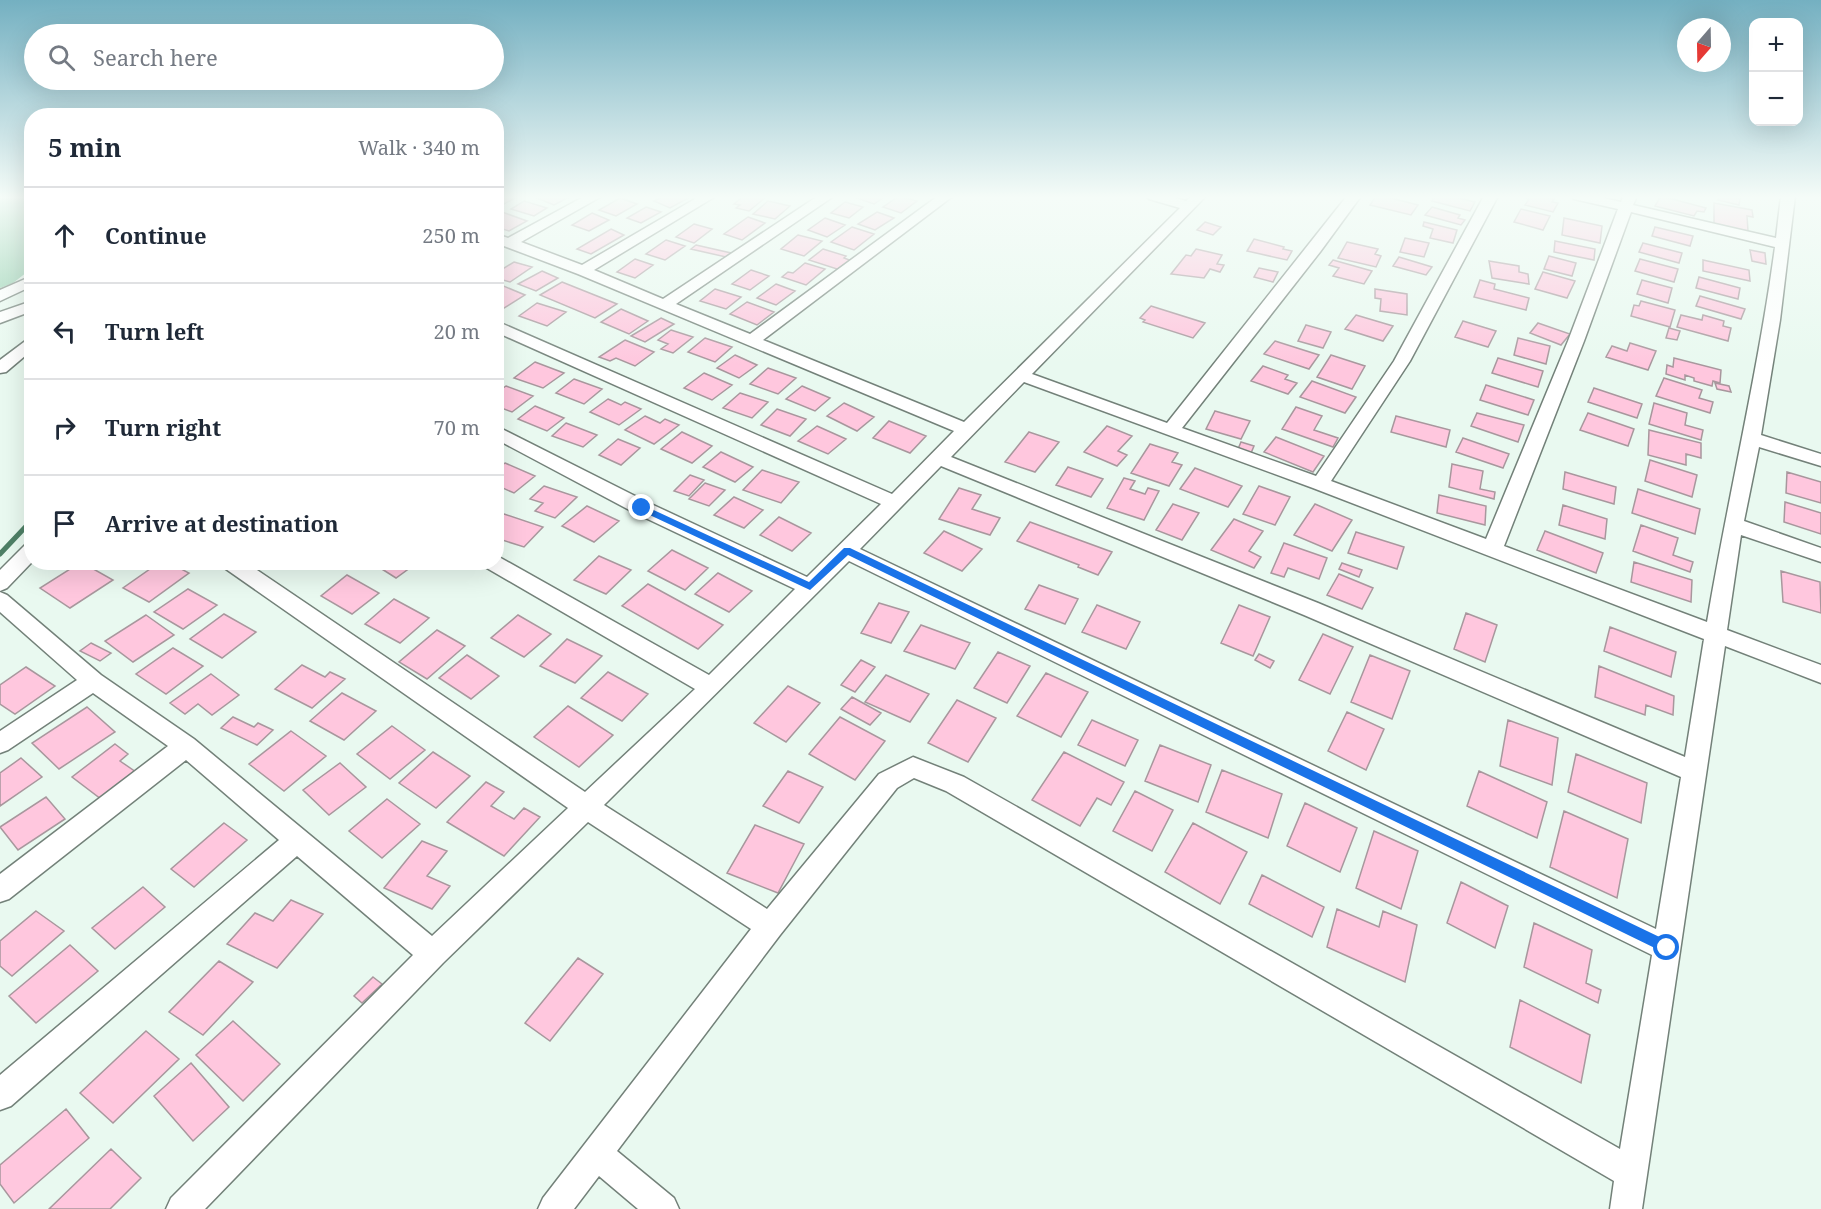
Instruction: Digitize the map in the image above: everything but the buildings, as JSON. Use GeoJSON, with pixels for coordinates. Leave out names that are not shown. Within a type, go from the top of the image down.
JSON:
{"type":"FeatureCollection","features":[{"type":"Feature","properties":{"kind":"street"},"geometry":{"type":"LineString","coordinates":[[533,252],[967,430]]}},
{"type":"Feature","properties":{"kind":"street"},"geometry":{"type":"LineString","coordinates":[[583,271],[614,252]]}},
{"type":"Feature","properties":{"kind":"street"},"geometry":{"type":"LineString","coordinates":[[664,305],[743,252]]}},
{"type":"Feature","properties":{"kind":"street"},"geometry":{"type":"LineString","coordinates":[[750,342],[870,252]]}},
{"type":"Feature","properties":{"kind":"street"},"geometry":{"type":"LineString","coordinates":[[182,1209],[433,954],[711,687],[896,503],[1019,375],[1142,252]]}},
{"type":"Feature","properties":{"kind":"street"},"geometry":{"type":"LineString","coordinates":[[1170,430],[1313,252]]}},
{"type":"Feature","properties":{"kind":"street"},"geometry":{"type":"LineString","coordinates":[[1320,484],[1402,361],[1461,252]]}},
{"type":"Feature","properties":{"kind":"street"},"geometry":{"type":"LineString","coordinates":[[1492,549],[1576,341],[1609,252]]}},
{"type":"Feature","properties":{"kind":"street"},"geometry":{"type":"LineString","coordinates":[[1626,1209],[1733,525],[1754,439],[1773,327],[1781,252]]}},
{"type":"Feature","properties":{"kind":"street"},"geometry":{"type":"LineString","coordinates":[[0,296],[24,287]]}},
{"type":"Feature","properties":{"kind":"street"},"geometry":{"type":"LineString","coordinates":[[0,318],[24,308]]}},
{"type":"Feature","properties":{"kind":"street"},"geometry":{"type":"LineString","coordinates":[[504,330],[896,503]]}},
{"type":"Feature","properties":{"kind":"street"},"geometry":{"type":"LineString","coordinates":[[0,364],[24,346]]}},
{"type":"Feature","properties":{"kind":"street"},"geometry":{"type":"LineString","coordinates":[[1019,375],[1320,484],[1821,674]]}},
{"type":"Feature","properties":{"kind":"street"},"geometry":{"type":"LineString","coordinates":[[504,435],[642,508],[810,586]]}},
{"type":"Feature","properties":{"kind":"street"},"geometry":{"type":"LineString","coordinates":[[1754,439],[1821,460]]}},
{"type":"Feature","properties":{"kind":"street"},"geometry":{"type":"LineString","coordinates":[[940,459],[1311,609],[1695,772]]}},
{"type":"Feature","properties":{"kind":"street"},"geometry":{"type":"LineString","coordinates":[[1733,525],[1821,555]]}},
{"type":"Feature","properties":{"kind":"street"},"geometry":{"type":"LineString","coordinates":[[847,551],[1667,948]]}},
{"type":"Feature","properties":{"kind":"street"},"geometry":{"type":"LineString","coordinates":[[0,583],[24,558]]}},
{"type":"Feature","properties":{"kind":"street"},"geometry":{"type":"LineString","coordinates":[[504,569],[711,687]]}},
{"type":"Feature","properties":{"kind":"street"},"geometry":{"type":"LineString","coordinates":[[242,570],[586,807],[770,926]]}},
{"type":"Feature","properties":{"kind":"street"},"geometry":{"type":"LineString","coordinates":[[0,600],[93,681],[186,746],[433,954]]}},
{"type":"Feature","properties":{"kind":"street"},"geometry":{"type":"LineString","coordinates":[[0,743],[93,681]]}},
{"type":"Feature","properties":{"kind":"street"},"geometry":{"type":"LineString","coordinates":[[0,890],[186,746]]}},
{"type":"Feature","properties":{"kind":"street"},"geometry":{"type":"LineString","coordinates":[[554,1209],[770,926],[888,781],[913,767],[955,784],[1632,1174]]}},
{"type":"Feature","properties":{"kind":"street"},"geometry":{"type":"LineString","coordinates":[[0,1095],[297,840]]}},
{"type":"Feature","properties":{"kind":"street"},"geometry":{"type":"LineString","coordinates":[[596,1154],[663,1209]]}},
{"type":"Feature","properties":{"kind":"green space"},"geometry":{"type":"Polygon","coordinates":[[[0,252],[24,252],[24,274],[13,283],[0,288],[0,252]]]}},
{"type":"Feature","properties":{"kind":"waterway"},"geometry":{"type":"LineString","coordinates":[[0,554],[24,528]]}},
{"type":"Feature","properties":{"kind":"route"},"geometry":{"type":"LineString","coordinates":[[642,508],[810,586],[847,551],[1667,948]]}}]}
